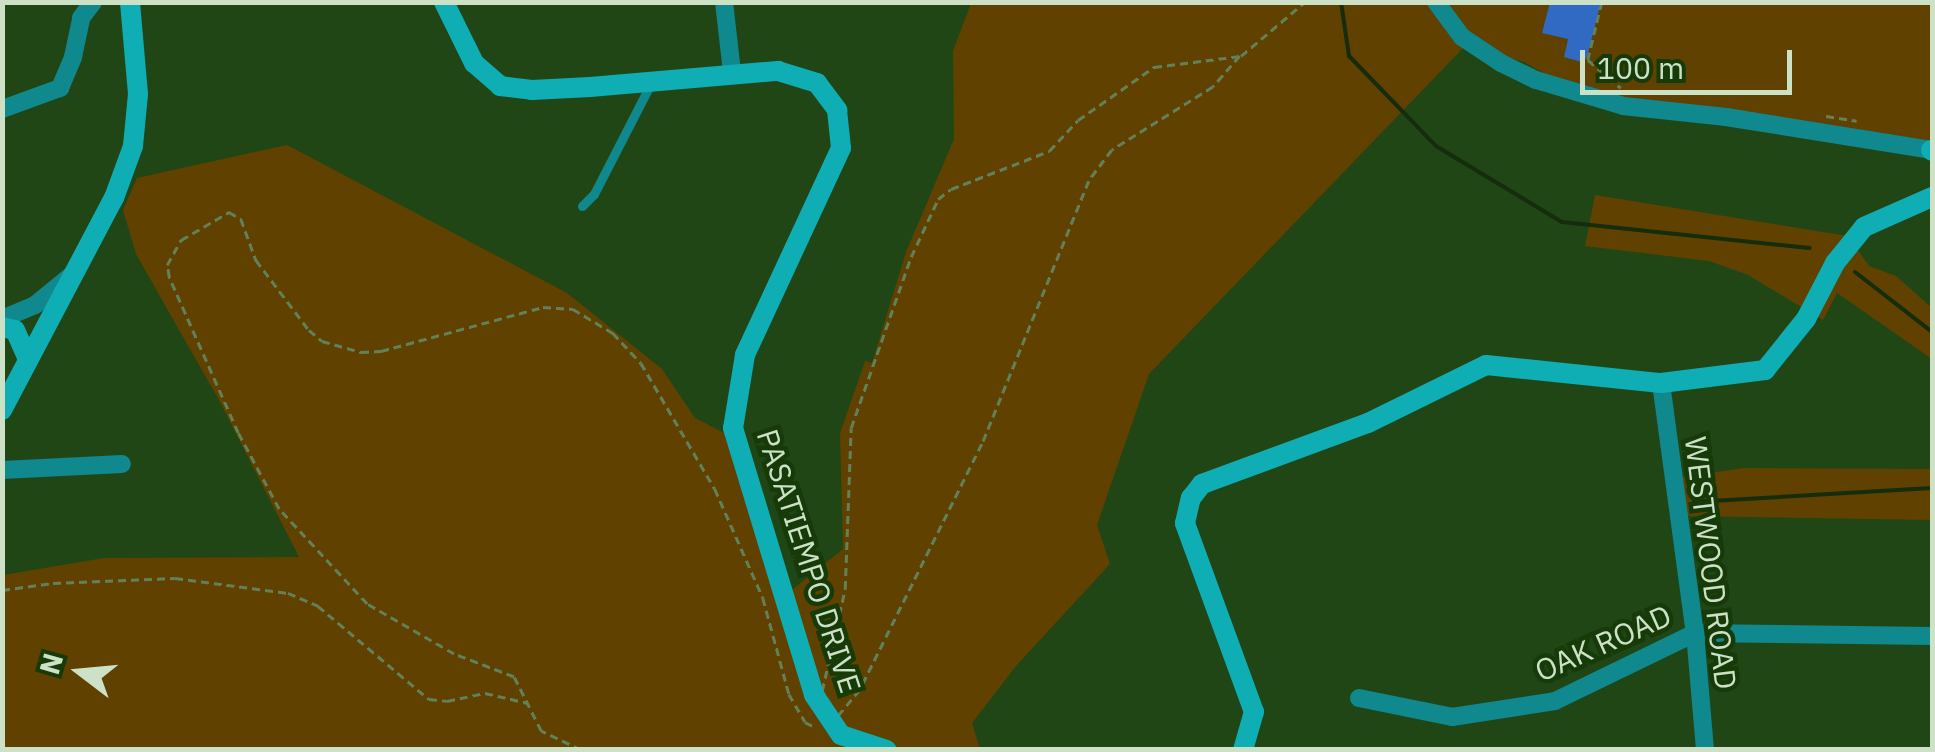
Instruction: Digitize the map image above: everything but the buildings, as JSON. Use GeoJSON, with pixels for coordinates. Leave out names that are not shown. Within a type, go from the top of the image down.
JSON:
{"type":"FeatureCollection","features":[{"type":"Feature","properties":{"kind":"street"},"geometry":{"type":"LineString","coordinates":[[2,108],[60,88],[73,57],[81,18],[92,2]]}},
{"type":"Feature","properties":{"kind":"street"},"geometry":{"type":"LineString","coordinates":[[2,410],[114,198],[133,146],[138,94],[130,2]]}},
{"type":"Feature","properties":{"kind":"street","name":"PASATIEMPO DRIVE"},"geometry":{"type":"LineString","coordinates":[[444,2],[474,64],[500,86],[532,90],[778,71],[817,83],[837,110],[841,148],[745,356],[733,428],[814,695],[834,719],[841,735],[887,750]]}},
{"type":"Feature","properties":{"kind":"street"},"geometry":{"type":"LineString","coordinates":[[724,2],[732,72]]}},
{"type":"Feature","properties":{"kind":"street"},"geometry":{"type":"LineString","coordinates":[[1436,2],[1462,36],[1501,63],[1536,80],[1606,101],[1932,150]]}},
{"type":"Feature","properties":{"kind":"street"},"geometry":{"type":"LineString","coordinates":[[1243,750],[1254,712],[1186,523],[1191,498],[1202,484],[1368,423],[1486,364],[1661,383],[1765,370],[1806,319],[1835,263],[1864,227],[1929,198]]}},
{"type":"Feature","properties":{"kind":"street"},"geometry":{"type":"LineString","coordinates":[[2,318],[34,305],[74,274]]}},
{"type":"Feature","properties":{"kind":"street"},"geometry":{"type":"LineString","coordinates":[[2,328],[15,330],[27,357]]}},
{"type":"Feature","properties":{"kind":"street","name":"WESTWOOD ROAD"},"geometry":{"type":"LineString","coordinates":[[1661,383],[1695,633],[1705,750]]}},
{"type":"Feature","properties":{"kind":"street"},"geometry":{"type":"LineString","coordinates":[[2,470],[122,464]]}},
{"type":"Feature","properties":{"kind":"street","name":"OAK ROAD"},"geometry":{"type":"LineString","coordinates":[[1359,698],[1452,717],[1555,701],[1695,633],[1932,636]]}},
{"type":"Feature","properties":{"kind":"lane"},"geometry":{"type":"LineString","coordinates":[[582,206],[602,181],[652,80]]}},
{"type":"Feature","properties":{"kind":"path"},"geometry":{"type":"LineString","coordinates":[[580,750],[541,732],[514,677],[454,654],[367,604],[279,509],[238,433],[169,277],[172,251],[204,223],[229,212],[241,219],[256,260],[309,330],[339,347],[380,351],[543,307],[573,309],[613,333],[641,363],[715,489],[763,598],[788,694],[804,722],[814,726],[834,719],[860,690],[982,444],[1089,180],[1112,150],[1213,86],[1240,56],[1306,2]]}},
{"type":"Feature","properties":{"kind":"path"},"geometry":{"type":"LineString","coordinates":[[1602,2],[1588,60],[1624,90]]}},
{"type":"Feature","properties":{"kind":"path"},"geometry":{"type":"LineString","coordinates":[[834,719],[822,692],[845,589],[851,428],[911,258],[938,199],[951,189],[1049,151],[1078,120],[1154,67],[1240,56]]}},
{"type":"Feature","properties":{"kind":"path"},"geometry":{"type":"LineString","coordinates":[[1815,115],[1866,122]]}},
{"type":"Feature","properties":{"kind":"path"},"geometry":{"type":"LineString","coordinates":[[2,590],[176,578],[288,593],[318,606],[430,699],[447,702],[485,692],[530,704]]}},
{"type":"Feature","properties":{"kind":"shaded area"},"geometry":{"type":"Polygon","coordinates":[[[971,3],[1932,3],[1932,148],[1644,109],[1559,82],[1524,62],[1466,45],[1149,374],[1097,525],[1110,564],[1016,666],[972,723],[980,749],[3,750],[3,575],[104,558],[299,557],[220,402],[136,254],[123,210],[137,178],[287,145],[567,293],[662,369],[695,418],[742,442],[787,594],[843,549],[840,433],[865,361],[872,363],[906,252],[954,139],[953,51],[971,3]]]}},
{"type":"Feature","properties":{"kind":"shaded area"},"geometry":{"type":"Polygon","coordinates":[[[1595,195],[1848,236],[1869,266],[1896,276],[1932,308],[1932,359],[1837,293],[1823,320],[1748,275],[1709,261],[1585,246],[1595,195]]]}},
{"type":"Feature","properties":{"kind":"shaded area"},"geometry":{"type":"Polygon","coordinates":[[[1743,468],[1932,469],[1932,520],[1682,516],[1677,478],[1743,468]]]}},
{"type":"Feature","properties":{"kind":"waterway"},"geometry":{"type":"LineString","coordinates":[[1341,2],[1349,56],[1436,146],[1562,222],[1810,248]]}},
{"type":"Feature","properties":{"kind":"waterway"},"geometry":{"type":"LineString","coordinates":[[1855,272],[1932,332]]}},
{"type":"Feature","properties":{"kind":"waterway"},"geometry":{"type":"LineString","coordinates":[[1694,502],[1932,488]]}}]}
